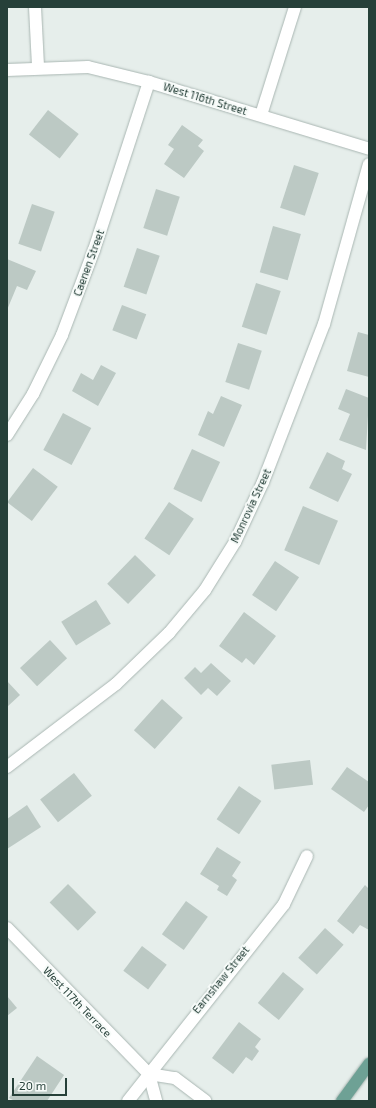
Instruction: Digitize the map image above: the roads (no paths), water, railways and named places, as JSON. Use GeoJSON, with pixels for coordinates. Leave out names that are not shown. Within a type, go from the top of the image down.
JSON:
{"type":"FeatureCollection","features":[{"type":"Feature","properties":{"kind":"main road"},"geometry":{"type":"LineString","coordinates":[[342,1101],[369,1064]]}},
{"type":"Feature","properties":{"kind":"street"},"geometry":{"type":"LineString","coordinates":[[35,7],[38,67]]}},
{"type":"Feature","properties":{"kind":"street"},"geometry":{"type":"LineString","coordinates":[[261,115],[295,7]]}},
{"type":"Feature","properties":{"kind":"street","name":"West 116th Street"},"geometry":{"type":"LineString","coordinates":[[7,70],[38,67],[88,68],[149,82],[369,149]]}},
{"type":"Feature","properties":{"kind":"street","name":"Caenen Street"},"geometry":{"type":"LineString","coordinates":[[7,435],[32,394],[62,335],[94,250],[149,82]]}},
{"type":"Feature","properties":{"kind":"street","name":"Monrovia Street"},"geometry":{"type":"LineString","coordinates":[[7,767],[116,684],[169,634],[205,590],[235,542],[263,482],[324,324],[369,164]]}},
{"type":"Feature","properties":{"kind":"street","name":"Earnshaw Street"},"geometry":{"type":"LineString","coordinates":[[128,1101],[284,904],[307,856]]}},
{"type":"Feature","properties":{"kind":"street","name":"West 117th Terrace"},"geometry":{"type":"LineString","coordinates":[[7,928],[149,1074],[156,1101]]}},
{"type":"Feature","properties":{"kind":"street"},"geometry":{"type":"LineString","coordinates":[[149,1074],[175,1078],[205,1101]]}}]}
